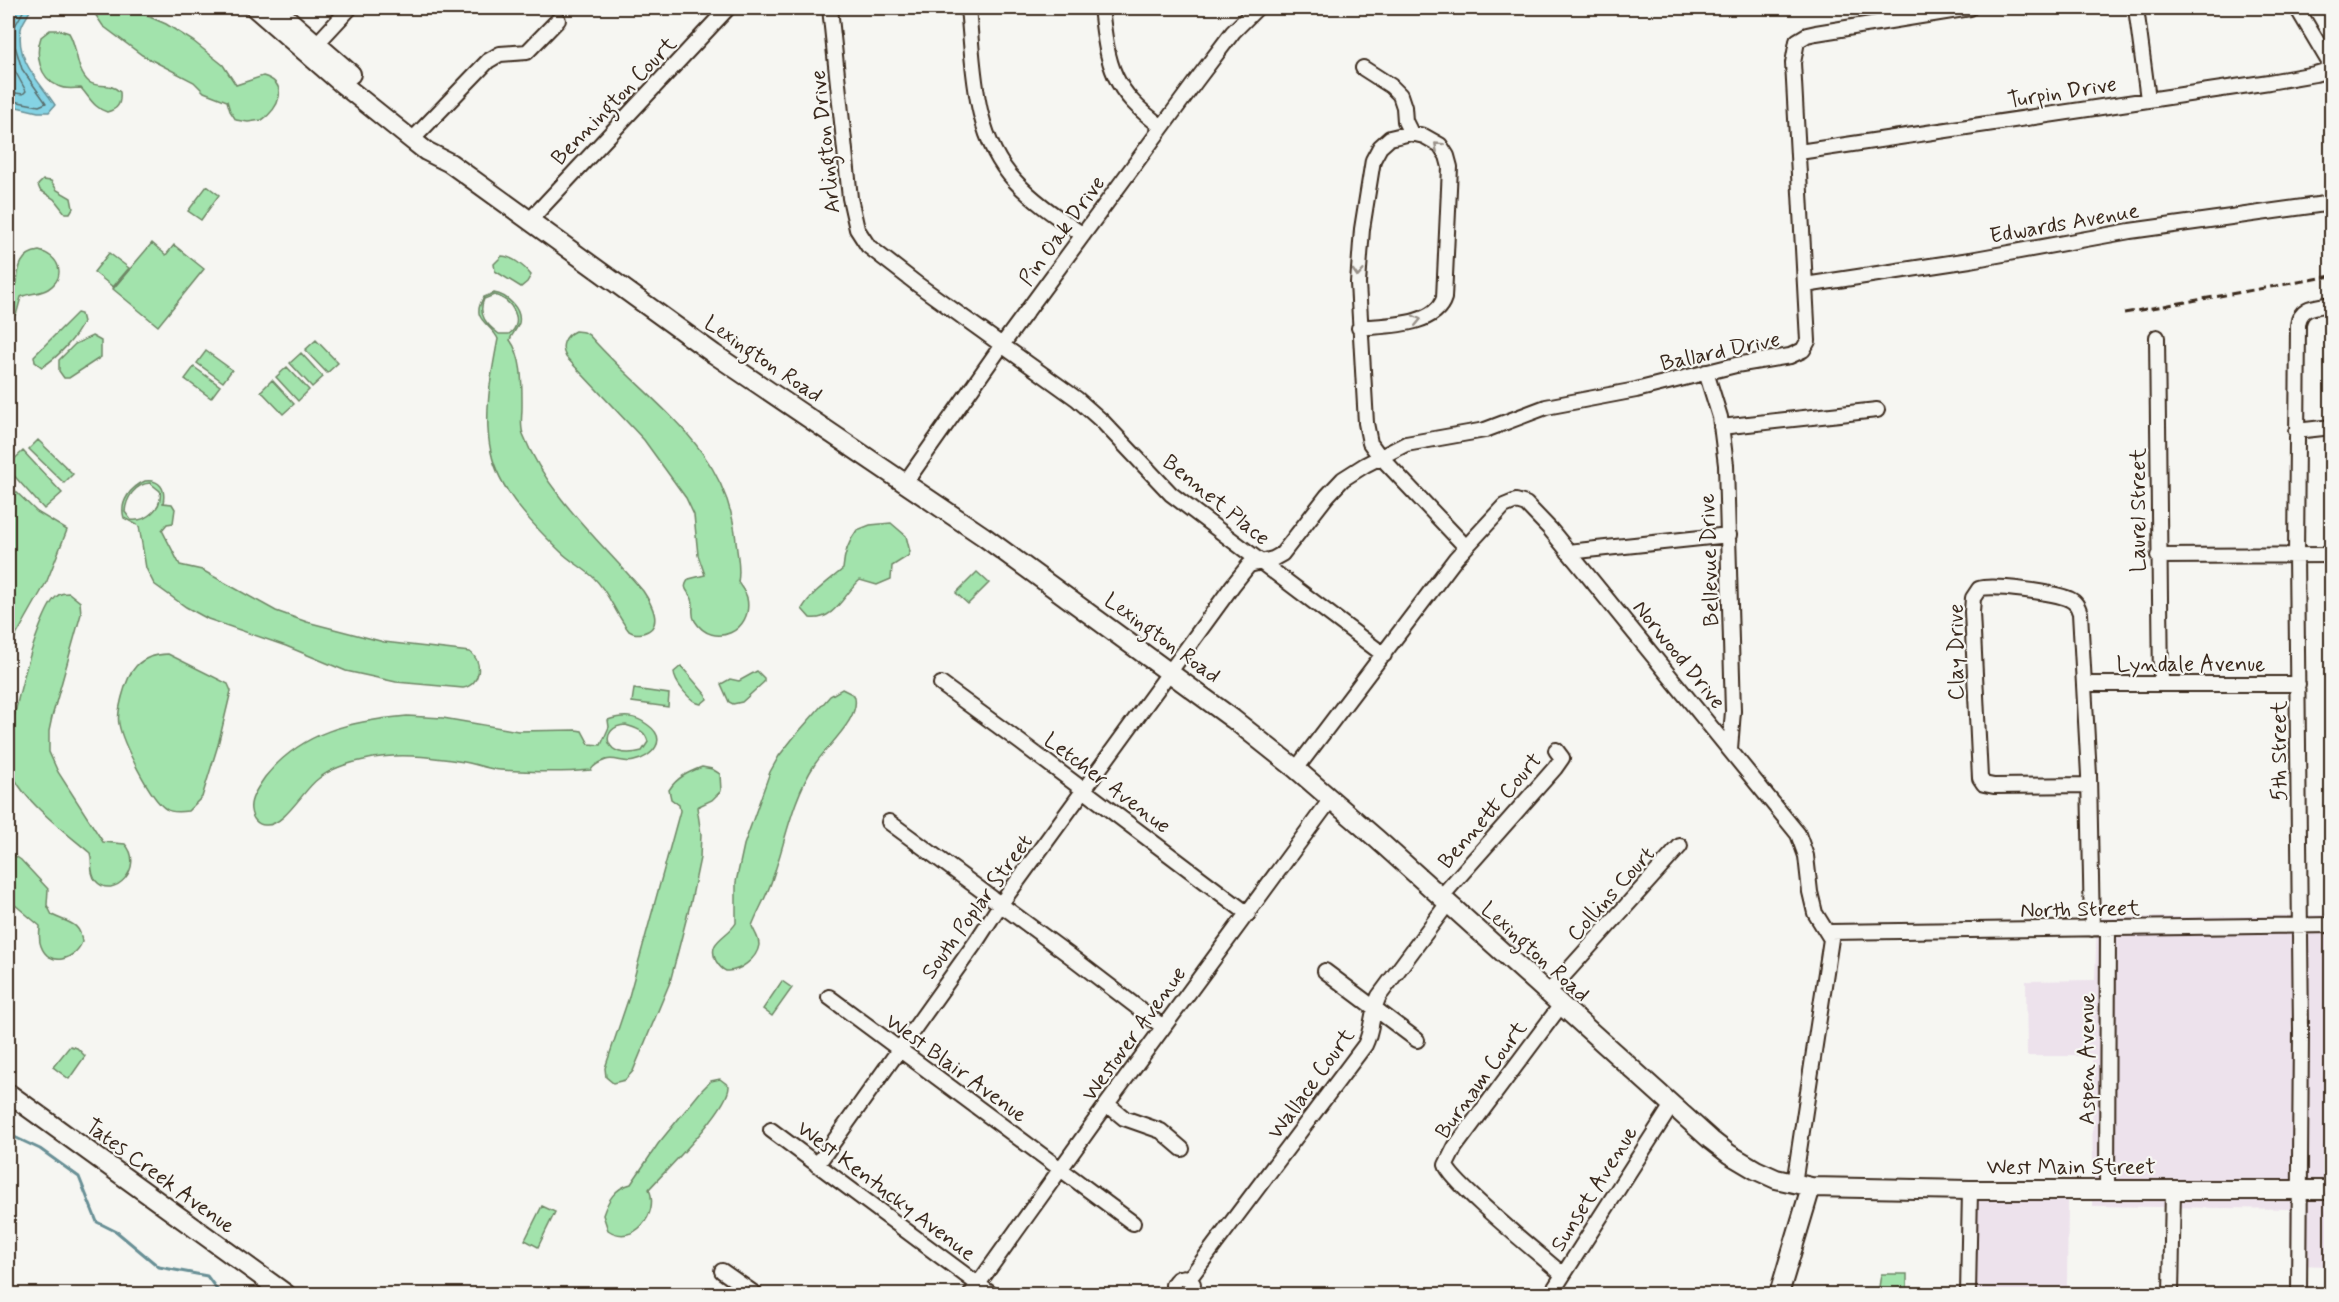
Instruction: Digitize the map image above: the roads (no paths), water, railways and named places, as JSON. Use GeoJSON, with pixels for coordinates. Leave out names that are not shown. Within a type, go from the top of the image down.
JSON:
{"type":"FeatureCollection","features":[{"type":"Feature","properties":{"kind":"main road","name":"Lexington Road"},"geometry":{"type":"LineString","coordinates":[[255,8],[312,49],[416,136],[426,151],[450,163],[739,372],[983,536],[1170,672],[1296,769],[1331,799],[1729,1154],[1756,1170],[1803,1185]]}},
{"type":"Feature","properties":{"kind":"main road","name":"Lexington Road"},"geometry":{"type":"LineString","coordinates":[[275,8],[312,49]]}},
{"type":"Feature","properties":{"kind":"main road","name":"Tates Creek Avenue"},"geometry":{"type":"LineString","coordinates":[[8,1093],[286,1294]]}},
{"type":"Feature","properties":{"kind":"main road","name":"West Main Street"},"geometry":{"type":"LineString","coordinates":[[1803,1185],[1970,1190],[2331,1190]]}},
{"type":"Feature","properties":{"kind":"main road"},"geometry":{"type":"LineString","coordinates":[[1779,1294],[1803,1185]]}},
{"type":"Feature","properties":{"kind":"street"},"geometry":{"type":"LineString","coordinates":[[312,49],[351,8]]}},
{"type":"Feature","properties":{"kind":"street","name":"Bennington Court"},"geometry":{"type":"LineString","coordinates":[[529,221],[728,8]]}},
{"type":"Feature","properties":{"kind":"street","name":"Arlington Drive"},"geometry":{"type":"LineString","coordinates":[[830,8],[850,198],[857,230],[876,252],[1002,345]]}},
{"type":"Feature","properties":{"kind":"street"},"geometry":{"type":"LineString","coordinates":[[968,8],[980,110],[993,151],[1016,183],[1083,235]]}},
{"type":"Feature","properties":{"kind":"street"},"geometry":{"type":"LineString","coordinates":[[1101,8],[1107,47],[1115,77],[1130,100],[1162,127]]}},
{"type":"Feature","properties":{"kind":"street","name":"Pin Oak Drive"},"geometry":{"type":"LineString","coordinates":[[905,483],[1002,345],[1162,127],[1233,32],[1257,8]]}},
{"type":"Feature","properties":{"kind":"street","name":"Ballard Drive"},"geometry":{"type":"LineString","coordinates":[[1260,562],[1282,554],[1343,479],[1365,465],[1413,442],[1485,430],[1546,407],[1790,356],[1803,350],[1808,341],[1793,63],[1797,41],[1806,35],[1816,33],[1970,8]]}},
{"type":"Feature","properties":{"kind":"street"},"geometry":{"type":"LineString","coordinates":[[2136,8],[2148,99]]}},
{"type":"Feature","properties":{"kind":"street"},"geometry":{"type":"LineString","coordinates":[[2297,8],[2331,68]]}},
{"type":"Feature","properties":{"kind":"street"},"geometry":{"type":"LineString","coordinates":[[416,136],[488,61],[500,54],[527,52],[558,20]]}},
{"type":"Feature","properties":{"kind":"street"},"geometry":{"type":"LineString","coordinates":[[1363,68],[1391,86],[1400,95],[1405,121],[1411,133]]}},
{"type":"Feature","properties":{"kind":"street","name":"Turpin Drive"},"geometry":{"type":"LineString","coordinates":[[1799,152],[2303,76],[2331,68]]}},
{"type":"Feature","properties":{"kind":"street"},"geometry":{"type":"LineString","coordinates":[[1359,328],[1426,318],[1438,311],[1444,298],[1450,183],[1449,161],[1444,150],[1435,141],[1411,133],[1390,138],[1380,147],[1372,160],[1359,262],[1359,328],[1366,423],[1370,443],[1381,458],[1465,546]]}},
{"type":"Feature","properties":{"kind":"street","name":"Edwards Avenue"},"geometry":{"type":"LineString","coordinates":[[1805,285],[1970,260],[2130,231],[2331,203]]}},
{"type":"Feature","properties":{"kind":"street","name":"5th Street"},"geometry":{"type":"LineString","coordinates":[[2299,1294],[2300,925],[2296,555],[2298,326],[2302,312],[2331,304]]}},
{"type":"Feature","properties":{"kind":"street","name":"Laurel Street"},"geometry":{"type":"LineString","coordinates":[[2157,337],[2161,684]]}},
{"type":"Feature","properties":{"kind":"street","name":"Bennet Place"},"geometry":{"type":"LineString","coordinates":[[1002,345],[1077,399],[1171,494],[1384,654]]}},
{"type":"Feature","properties":{"kind":"street","name":"Bellevue Drive"},"geometry":{"type":"LineString","coordinates":[[1706,372],[1721,427],[1726,465],[1733,711],[1730,750]]}},
{"type":"Feature","properties":{"kind":"street"},"geometry":{"type":"LineString","coordinates":[[1721,427],[1877,410]]}},
{"type":"Feature","properties":{"kind":"street"},"geometry":{"type":"LineString","coordinates":[[2296,431],[2331,427]]}},
{"type":"Feature","properties":{"kind":"street","name":"Norwood Drive"},"geometry":{"type":"LineString","coordinates":[[1296,769],[1465,546],[1504,506],[1516,501],[1531,508],[1569,552],[1798,834],[1806,856],[1815,913],[1818,921],[1829,932]]}},
{"type":"Feature","properties":{"kind":"street"},"geometry":{"type":"LineString","coordinates":[[1569,552],[1729,535]]}},
{"type":"Feature","properties":{"kind":"street"},"geometry":{"type":"LineString","coordinates":[[2158,556],[2331,555]]}},
{"type":"Feature","properties":{"kind":"street","name":"South Poplar Street"},"geometry":{"type":"LineString","coordinates":[[817,1165],[1000,905],[1170,672],[1246,569],[1253,563],[1260,562]]}},
{"type":"Feature","properties":{"kind":"street","name":"Clay Drive"},"geometry":{"type":"LineString","coordinates":[[2089,785],[1994,786],[1984,784],[1980,778],[1972,612],[1973,598],[1976,592],[1983,588],[1995,587],[2056,596],[2073,601],[2080,614],[2089,785],[2092,929]]}},
{"type":"Feature","properties":{"kind":"street","name":"Letcher Avenue"},"geometry":{"type":"LineString","coordinates":[[941,684],[1248,914]]}},
{"type":"Feature","properties":{"kind":"street","name":"Lyndale Avenue"},"geometry":{"type":"LineString","coordinates":[[2084,684],[2298,684]]}},
{"type":"Feature","properties":{"kind":"street","name":"Bennett Court"},"geometry":{"type":"LineString","coordinates":[[1444,900],[1555,768],[1562,758],[1556,750]]}},
{"type":"Feature","properties":{"kind":"street","name":"Westover Avenue"},"geometry":{"type":"LineString","coordinates":[[974,1289],[1331,799]]}},
{"type":"Feature","properties":{"kind":"street"},"geometry":{"type":"LineString","coordinates":[[889,822],[1163,1027]]}},
{"type":"Feature","properties":{"kind":"street","name":"Collins Court"},"geometry":{"type":"LineString","coordinates":[[1554,999],[1680,846]]}},
{"type":"Feature","properties":{"kind":"street","name":"Wallace Court"},"geometry":{"type":"LineString","coordinates":[[1175,1294],[1172,1288],[1174,1282],[1179,1278],[1189,1279],[1365,1045],[1373,1028],[1375,1007],[1385,988],[1444,900]]}},
{"type":"Feature","properties":{"kind":"street","name":"North Street"},"geometry":{"type":"LineString","coordinates":[[1829,932],[2331,925]]}},
{"type":"Feature","properties":{"kind":"street","name":"Aspen Avenue"},"geometry":{"type":"LineString","coordinates":[[2107,1190],[2108,929]]}},
{"type":"Feature","properties":{"kind":"street"},"geometry":{"type":"LineString","coordinates":[[1803,1185],[1830,955],[1829,932]]}},
{"type":"Feature","properties":{"kind":"street"},"geometry":{"type":"LineString","coordinates":[[1325,971],[1417,1040]]}},
{"type":"Feature","properties":{"kind":"street","name":"West Blair Avenue"},"geometry":{"type":"LineString","coordinates":[[829,997],[1133,1223]]}},
{"type":"Feature","properties":{"kind":"street","name":"Burnam Court"},"geometry":{"type":"LineString","coordinates":[[1554,999],[1455,1147],[1446,1165],[1447,1171],[1462,1187],[1563,1275]]}},
{"type":"Feature","properties":{"kind":"street"},"geometry":{"type":"LineString","coordinates":[[1107,1104],[1124,1118],[1161,1131],[1182,1149]]}},
{"type":"Feature","properties":{"kind":"street","name":"Sunset Avenue"},"geometry":{"type":"LineString","coordinates":[[1551,1294],[1672,1105]]}},
{"type":"Feature","properties":{"kind":"street","name":"West Kentucky Avenue"},"geometry":{"type":"LineString","coordinates":[[771,1130],[974,1289],[991,1294]]}},
{"type":"Feature","properties":{"kind":"street"},"geometry":{"type":"LineString","coordinates":[[1968,1294],[1970,1190]]}},
{"type":"Feature","properties":{"kind":"street"},"geometry":{"type":"LineString","coordinates":[[2171,1294],[2174,1190]]}},
{"type":"Feature","properties":{"kind":"street"},"geometry":{"type":"LineString","coordinates":[[722,1271],[755,1294]]}},
{"type":"Feature","properties":{"kind":"street"},"geometry":{"type":"LineString","coordinates":[[1189,1279],[1193,1287],[1190,1294]]}},
{"type":"Feature","properties":{"kind":"water"},"geometry":{"type":"Polygon","coordinates":[[[8,8],[31,8],[21,29],[20,40],[25,61],[55,105],[49,112],[38,112],[8,105],[8,8]]]}},
{"type":"Feature","properties":{"kind":"waterway"},"geometry":{"type":"LineString","coordinates":[[8,1134],[40,1149],[79,1177],[97,1222],[117,1232],[159,1267],[207,1276],[218,1291],[224,1294]]}},
{"type":"Feature","properties":{"kind":"railway"},"geometry":{"type":"LineString","coordinates":[[2124,313],[2332,276]]}}]}
